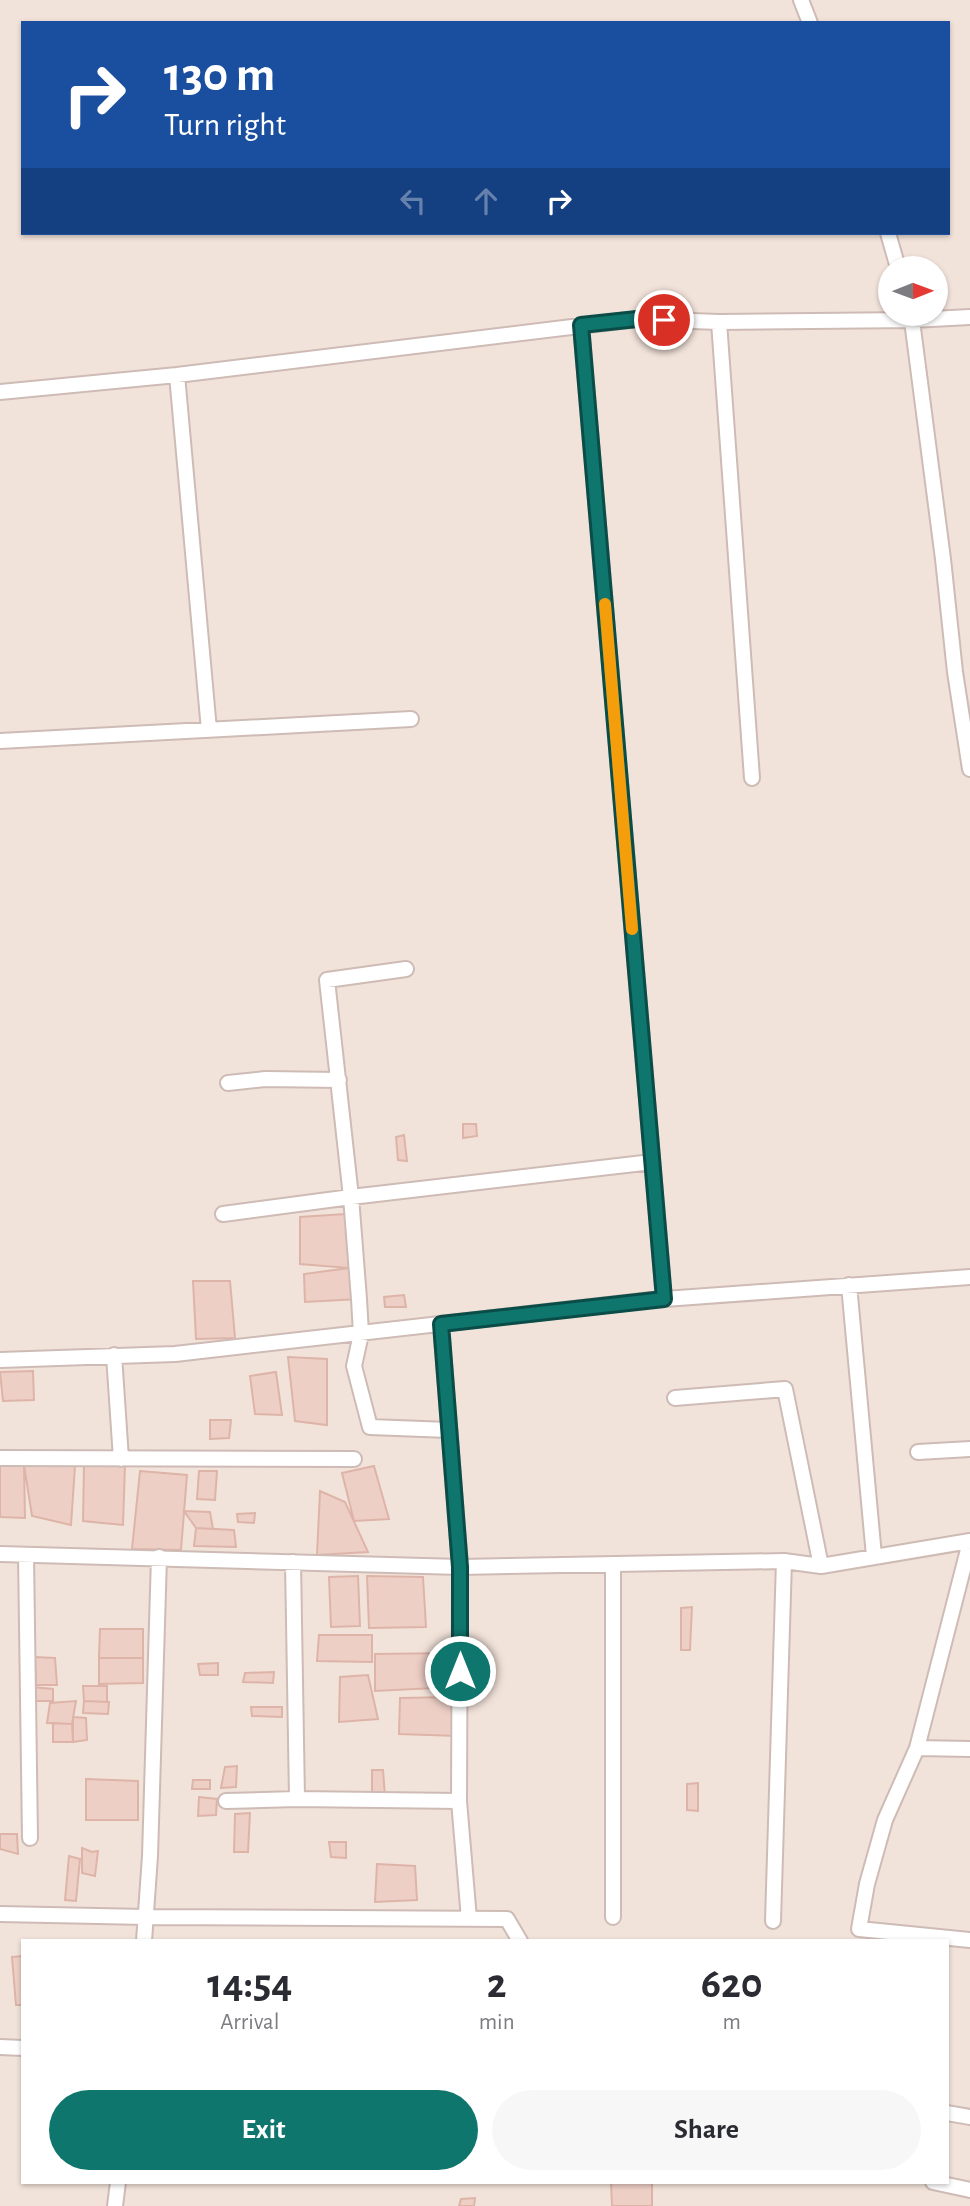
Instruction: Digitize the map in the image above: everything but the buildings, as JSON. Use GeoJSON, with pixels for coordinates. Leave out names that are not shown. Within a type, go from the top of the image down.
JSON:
{"type":"FeatureCollection","features":[{"type":"Feature","properties":{"kind":"street"},"geometry":{"type":"LineString","coordinates":[[801,0],[809,21]]}},
{"type":"Feature","properties":{"kind":"street"},"geometry":{"type":"LineString","coordinates":[[889,235],[895,256]]}},
{"type":"Feature","properties":{"kind":"street"},"geometry":{"type":"LineString","coordinates":[[0,392],[177,375],[637,319],[719,321],[878,317]]}},
{"type":"Feature","properties":{"kind":"street"},"geometry":{"type":"LineString","coordinates":[[948,317],[970,317]]}},
{"type":"Feature","properties":{"kind":"street"},"geometry":{"type":"LineString","coordinates":[[719,321],[752,778]]}},
{"type":"Feature","properties":{"kind":"street"},"geometry":{"type":"LineString","coordinates":[[581,325],[664,1299]]}},
{"type":"Feature","properties":{"kind":"street"},"geometry":{"type":"LineString","coordinates":[[913,326],[955,672],[970,769]]}},
{"type":"Feature","properties":{"kind":"street"},"geometry":{"type":"LineString","coordinates":[[177,375],[209,730]]}},
{"type":"Feature","properties":{"kind":"street"},"geometry":{"type":"LineString","coordinates":[[0,741],[411,719]]}},
{"type":"Feature","properties":{"kind":"street"},"geometry":{"type":"LineString","coordinates":[[405,969],[327,980],[351,1197],[361,1334],[354,1366],[370,1427],[449,1430]]}},
{"type":"Feature","properties":{"kind":"street"},"geometry":{"type":"LineString","coordinates":[[228,1083],[265,1079],[339,1080]]}},
{"type":"Feature","properties":{"kind":"street"},"geometry":{"type":"LineString","coordinates":[[223,1214],[652,1162]]}},
{"type":"Feature","properties":{"kind":"street"},"geometry":{"type":"LineString","coordinates":[[0,1360],[175,1354],[664,1299],[970,1277]]}},
{"type":"Feature","properties":{"kind":"street"},"geometry":{"type":"LineString","coordinates":[[849,1285],[874,1556]]}},
{"type":"Feature","properties":{"kind":"street"},"geometry":{"type":"LineString","coordinates":[[441,1324],[460,1567],[460,1801],[469,1919]]}},
{"type":"Feature","properties":{"kind":"street"},"geometry":{"type":"LineString","coordinates":[[114,1355],[121,1459]]}},
{"type":"Feature","properties":{"kind":"street"},"geometry":{"type":"LineString","coordinates":[[675,1398],[785,1389],[821,1566]]}},
{"type":"Feature","properties":{"kind":"street"},"geometry":{"type":"LineString","coordinates":[[918,1452],[970,1449]]}},
{"type":"Feature","properties":{"kind":"street"},"geometry":{"type":"LineString","coordinates":[[0,1458],[354,1459]]}},
{"type":"Feature","properties":{"kind":"street"},"geometry":{"type":"LineString","coordinates":[[0,1554],[460,1567],[784,1561],[821,1566],[970,1542],[917,1748],[885,1820],[867,1884],[859,1929],[970,1940]]}},
{"type":"Feature","properties":{"kind":"street"},"geometry":{"type":"LineString","coordinates":[[26,1555],[30,1838]]}},
{"type":"Feature","properties":{"kind":"street"},"geometry":{"type":"LineString","coordinates":[[144,1939],[150,1856],[159,1557]]}},
{"type":"Feature","properties":{"kind":"street"},"geometry":{"type":"LineString","coordinates":[[774,1921],[784,1561]]}},
{"type":"Feature","properties":{"kind":"street"},"geometry":{"type":"LineString","coordinates":[[293,1562],[297,1799]]}},
{"type":"Feature","properties":{"kind":"street"},"geometry":{"type":"LineString","coordinates":[[613,1564],[613,1917]]}},
{"type":"Feature","properties":{"kind":"street"},"geometry":{"type":"LineString","coordinates":[[917,1748],[970,1749]]}},
{"type":"Feature","properties":{"kind":"street"},"geometry":{"type":"LineString","coordinates":[[226,1801],[460,1801]]}},
{"type":"Feature","properties":{"kind":"street"},"geometry":{"type":"LineString","coordinates":[[0,1913],[146,1917],[507,1919],[519,1939]]}},
{"type":"Feature","properties":{"kind":"street"},"geometry":{"type":"LineString","coordinates":[[0,2047],[21,2048]]}},
{"type":"Feature","properties":{"kind":"street"},"geometry":{"type":"LineString","coordinates":[[949,2113],[970,2118]]}},
{"type":"Feature","properties":{"kind":"street"},"geometry":{"type":"LineString","coordinates":[[115,2206],[118,2184]]}},
{"type":"Feature","properties":{"kind":"street"},"geometry":{"type":"LineString","coordinates":[[942,2184],[970,2190]]}},
{"type":"Feature","properties":{"kind":"shaded area"},"geometry":{"type":"Polygon","coordinates":[[[0,0],[970,0],[970,2206],[0,2206],[0,0]]]}},
{"type":"Feature","properties":{"kind":"slow traffic"},"geometry":{"type":"LineString","coordinates":[[605,604],[632,929]]}},
{"type":"Feature","properties":{"kind":"route"},"geometry":{"type":"LineString","coordinates":[[460,1671],[460,1567],[441,1324],[664,1299],[581,325],[637,319],[664,320]]}}]}
